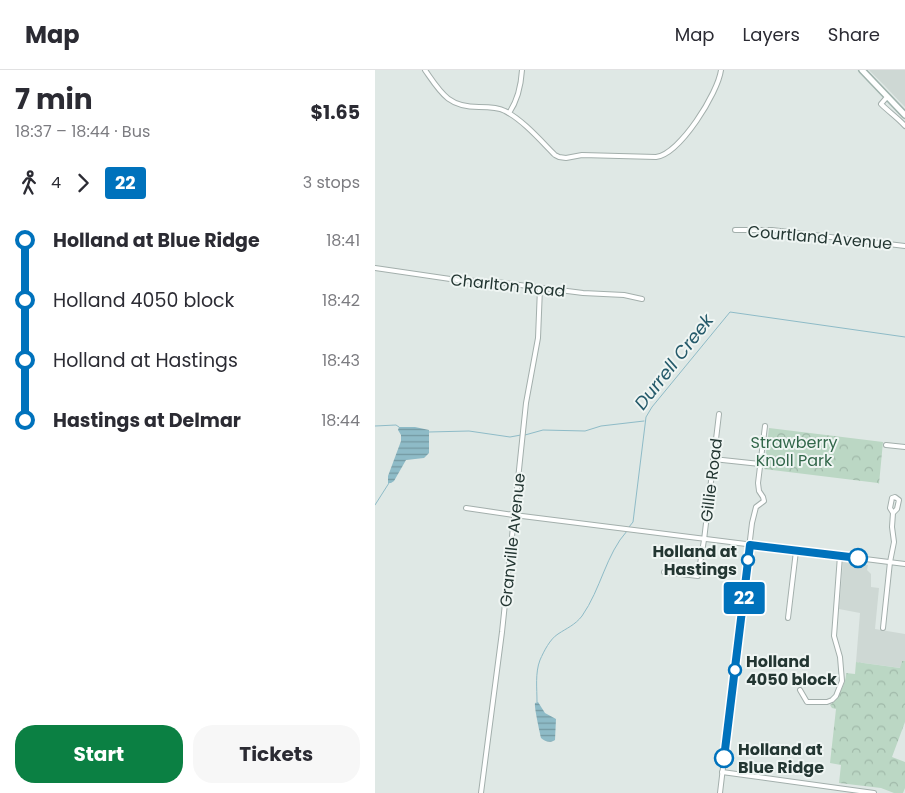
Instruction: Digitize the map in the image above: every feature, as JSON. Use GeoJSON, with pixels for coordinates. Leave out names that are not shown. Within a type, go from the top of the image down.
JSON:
{"type":"FeatureCollection","features":[{"type":"Feature","properties":{"kind":"main road"},"geometry":{"type":"LineString","coordinates":[[862,70],[905,115]]}},
{"type":"Feature","properties":{"kind":"street"},"geometry":{"type":"LineString","coordinates":[[425,70],[440,92],[449,100],[457,105],[504,110],[559,158],[581,155],[656,158],[663,156],[684,137],[703,111],[720,80],[721,70]]}},
{"type":"Feature","properties":{"kind":"street"},"geometry":{"type":"LineString","coordinates":[[509,113],[514,106],[521,85],[522,70]]}},
{"type":"Feature","properties":{"kind":"street"},"geometry":{"type":"LineString","coordinates":[[887,97],[881,104],[892,115],[897,116],[905,126]]}},
{"type":"Feature","properties":{"kind":"street","name":"Courtland Avenue"},"geometry":{"type":"LineString","coordinates":[[735,230],[772,230],[905,246]]}},
{"type":"Feature","properties":{"kind":"street","name":"Charlton Road"},"geometry":{"type":"LineString","coordinates":[[375,268],[457,280],[497,282],[540,288],[624,295],[642,299]]}},
{"type":"Feature","properties":{"kind":"street","name":"Granville Avenue"},"geometry":{"type":"LineString","coordinates":[[481,793],[502,632],[526,403],[538,338],[540,288]]}},
{"type":"Feature","properties":{"kind":"street","name":"Gillie Road"},"geometry":{"type":"LineString","coordinates":[[664,572],[698,576],[719,414]]}},
{"type":"Feature","properties":{"kind":"street"},"geometry":{"type":"LineString","coordinates":[[720,793],[755,511],[764,501],[758,487],[765,426]]}},
{"type":"Feature","properties":{"kind":"street"},"geometry":{"type":"LineString","coordinates":[[886,445],[905,447]]}},
{"type":"Feature","properties":{"kind":"street"},"geometry":{"type":"LineString","coordinates":[[713,459],[760,464]]}},
{"type":"Feature","properties":{"kind":"street"},"geometry":{"type":"LineString","coordinates":[[466,508],[704,540],[905,564]]}},
{"type":"Feature","properties":{"kind":"street"},"geometry":{"type":"LineString","coordinates":[[883,628],[894,542],[893,513]]}},
{"type":"Feature","properties":{"kind":"street"},"geometry":{"type":"LineString","coordinates":[[788,618],[796,551]]}},
{"type":"Feature","properties":{"kind":"street"},"geometry":{"type":"LineString","coordinates":[[800,690],[807,702],[827,702],[835,696],[841,681],[842,675],[834,636],[840,556]]}},
{"type":"Feature","properties":{"kind":"street"},"geometry":{"type":"LineString","coordinates":[[722,772],[874,793]]}},
{"type":"Feature","properties":{"kind":"street"},"geometry":{"type":"LineString","coordinates":[[820,793],[822,786]]}},
{"type":"Feature","properties":{"kind":"shaded area"},"geometry":{"type":"Polygon","coordinates":[[[869,70],[905,70],[905,107],[884,85],[869,70]]]}},
{"type":"Feature","properties":{"kind":"shaded area"},"geometry":{"type":"Polygon","coordinates":[[[843,562],[868,565],[867,570],[871,574],[871,587],[879,588],[875,629],[905,634],[905,661],[902,661],[901,668],[856,662],[860,613],[839,609],[843,562]]]}},
{"type":"Feature","properties":{"kind":"green space","name":"Strawberry Knoll Park"},"geometry":{"type":"Polygon","coordinates":[[[769,428],[883,442],[879,484],[764,469],[769,428]]]}},
{"type":"Feature","properties":{"kind":"green space"},"geometry":{"type":"Polygon","coordinates":[[[902,661],[905,661],[905,722],[892,757],[905,762],[905,788],[903,793],[894,793],[881,788],[839,783],[841,765],[830,763],[836,709],[830,705],[841,690],[846,673],[855,674],[856,662],[900,668],[902,661]]]}},
{"type":"Feature","properties":{"kind":"water"},"geometry":{"type":"Polygon","coordinates":[[[399,427],[415,427],[429,430],[429,453],[424,458],[406,460],[394,481],[388,483],[388,476],[401,441],[399,427]]]}},
{"type":"Feature","properties":{"kind":"water"},"geometry":{"type":"Polygon","coordinates":[[[538,702],[545,713],[556,719],[555,740],[553,741],[548,742],[541,738],[535,705],[538,702]]]}},
{"type":"Feature","properties":{"kind":"waterway","name":"Durrell Creek"},"geometry":{"type":"LineString","coordinates":[[629,527],[633,522],[646,417],[652,407],[730,312],[905,337]]}},
{"type":"Feature","properties":{"kind":"waterway","name":"Durrell Creek"},"geometry":{"type":"LineString","coordinates":[[525,435],[543,430],[585,431],[601,426],[644,421]]}},
{"type":"Feature","properties":{"kind":"waterway","name":"Durrell Creek"},"geometry":{"type":"LineString","coordinates":[[375,426],[396,425],[399,427]]}},
{"type":"Feature","properties":{"kind":"waterway","name":"Durrell Creek"},"geometry":{"type":"LineString","coordinates":[[429,432],[469,431],[510,437],[521,435]]}},
{"type":"Feature","properties":{"kind":"waterway"},"geometry":{"type":"LineString","coordinates":[[375,505],[389,483]]}},
{"type":"Feature","properties":{"kind":"waterway"},"geometry":{"type":"LineString","coordinates":[[537,702],[537,670],[543,653],[555,636],[574,624],[589,606],[614,550],[627,531]]}},
{"type":"Feature","properties":{"kind":"bus line","name":"22"},"geometry":{"type":"LineString","coordinates":[[724,758],[750,545],[858,558]]}},
{"type":"Feature","properties":{"kind":"place","name":"Holland at Hastings"},"geometry":{"type":"Point","coordinates":[748,560]}},
{"type":"Feature","properties":{"kind":"place","name":"Holland 4050 block"},"geometry":{"type":"Point","coordinates":[735,670]}},
{"type":"Feature","properties":{"kind":"place","name":"Holland at Blue Ridge"},"geometry":{"type":"Point","coordinates":[724,758]}}]}
